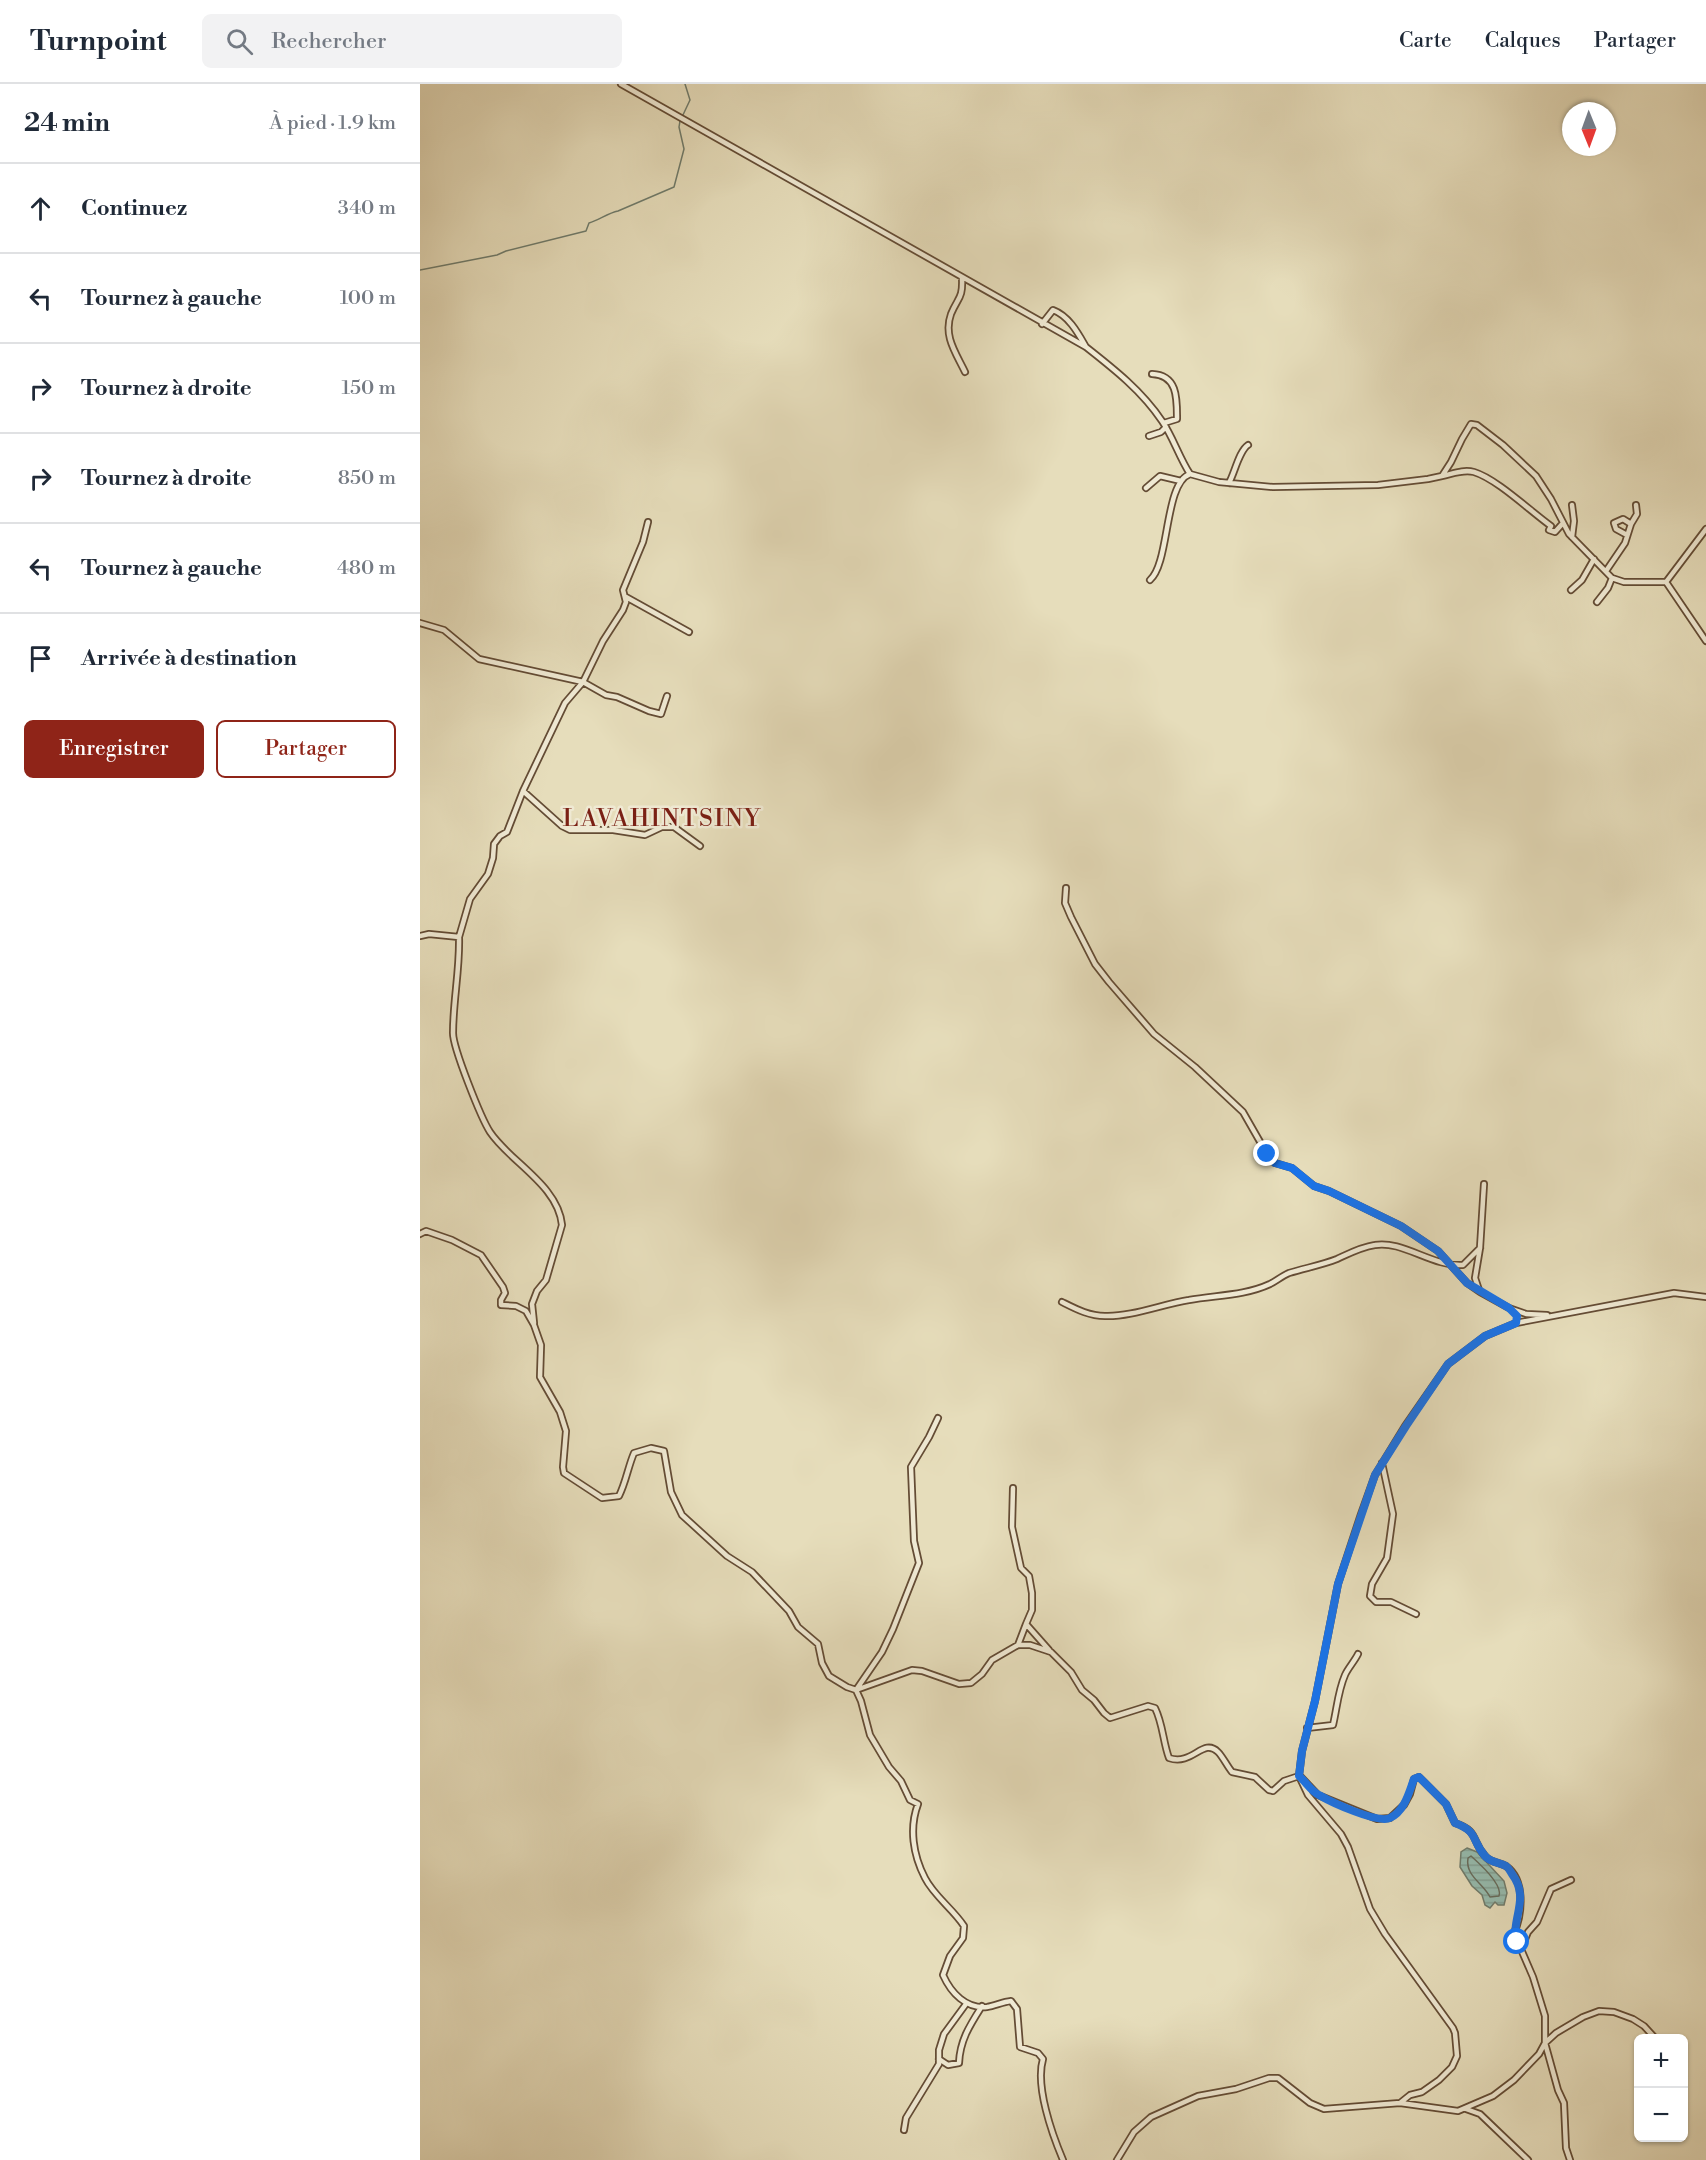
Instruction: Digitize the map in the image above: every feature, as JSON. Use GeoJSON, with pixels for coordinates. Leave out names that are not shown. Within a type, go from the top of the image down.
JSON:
{"type":"FeatureCollection","features":[{"type":"Feature","properties":{"kind":"street"},"geometry":{"type":"LineString","coordinates":[[621,84],[1086,347],[1121,374],[1150,404],[1165,425],[1179,457],[1190,474],[1229,483],[1273,487],[1378,485],[1428,479],[1455,472],[1473,472],[1489,479],[1551,526],[1549,530],[1555,532],[1563,523]]}},
{"type":"Feature","properties":{"kind":"street"},"geometry":{"type":"LineString","coordinates":[[962,278],[963,292],[951,315],[948,336],[953,351],[965,372]]}},
{"type":"Feature","properties":{"kind":"street"},"geometry":{"type":"LineString","coordinates":[[1042,324],[1053,310],[1060,312],[1076,330],[1086,347]]}},
{"type":"Feature","properties":{"kind":"street"},"geometry":{"type":"LineString","coordinates":[[1149,436],[1161,432],[1165,425],[1178,419],[1176,392],[1169,379],[1160,374],[1152,374]]}},
{"type":"Feature","properties":{"kind":"street"},"geometry":{"type":"LineString","coordinates":[[1442,476],[1471,424],[1477,425],[1503,445],[1536,476],[1572,537],[1612,578],[1624,582],[1666,582]]}},
{"type":"Feature","properties":{"kind":"street"},"geometry":{"type":"LineString","coordinates":[[1229,483],[1237,467],[1241,451],[1248,445]]}},
{"type":"Feature","properties":{"kind":"street"},"geometry":{"type":"LineString","coordinates":[[1150,579],[1154,577],[1157,567],[1175,494],[1181,481],[1190,474]]}},
{"type":"Feature","properties":{"kind":"street"},"geometry":{"type":"LineString","coordinates":[[1146,488],[1160,476],[1181,481]]}},
{"type":"Feature","properties":{"kind":"street"},"geometry":{"type":"LineString","coordinates":[[1572,505],[1574,521],[1572,537]]}},
{"type":"Feature","properties":{"kind":"street"},"geometry":{"type":"LineString","coordinates":[[1606,572],[1625,543],[1637,514],[1636,505]]}},
{"type":"Feature","properties":{"kind":"street"},"geometry":{"type":"LineString","coordinates":[[1627,535],[1616,529],[1614,523],[1623,519],[1631,524]]}},
{"type":"Feature","properties":{"kind":"street"},"geometry":{"type":"LineString","coordinates":[[534,1325],[532,1304],[537,1291],[546,1280],[562,1225],[561,1216],[542,1185],[490,1132],[472,1092],[453,1036],[459,937],[470,899],[488,874],[493,858],[494,843],[507,832],[523,791],[564,703],[583,682],[603,641],[623,610],[626,597],[623,590],[643,542],[648,522]]}},
{"type":"Feature","properties":{"kind":"street"},"geometry":{"type":"LineString","coordinates":[[1666,582],[1706,529]]}},
{"type":"Feature","properties":{"kind":"street"},"geometry":{"type":"LineString","coordinates":[[1571,590],[1582,580],[1594,559]]}},
{"type":"Feature","properties":{"kind":"street"},"geometry":{"type":"LineString","coordinates":[[1597,602],[1608,588],[1612,578]]}},
{"type":"Feature","properties":{"kind":"street"},"geometry":{"type":"LineString","coordinates":[[1666,582],[1706,641]]}},
{"type":"Feature","properties":{"kind":"street"},"geometry":{"type":"LineString","coordinates":[[626,597],[689,632]]}},
{"type":"Feature","properties":{"kind":"street"},"geometry":{"type":"LineString","coordinates":[[420,623],[444,630],[479,659],[583,682],[606,695],[649,711],[661,714],[667,696]]}},
{"type":"Feature","properties":{"kind":"street"},"geometry":{"type":"LineString","coordinates":[[523,791],[562,826],[570,830],[614,830],[645,835],[662,827],[674,827],[700,846]]}},
{"type":"Feature","properties":{"kind":"street"},"geometry":{"type":"LineString","coordinates":[[1066,888],[1065,903],[1095,964],[1154,1035],[1195,1067],[1243,1112],[1251,1129],[1275,1163],[1292,1168],[1314,1186],[1401,1226],[1438,1251],[1467,1283],[1516,1313],[1516,1323]]}},
{"type":"Feature","properties":{"kind":"street"},"geometry":{"type":"LineString","coordinates":[[420,936],[429,934],[459,937]]}},
{"type":"Feature","properties":{"kind":"street"},"geometry":{"type":"LineString","coordinates":[[1480,1292],[1475,1278],[1480,1248],[1484,1184]]}},
{"type":"Feature","properties":{"kind":"street"},"geometry":{"type":"LineString","coordinates":[[420,1234],[426,1231],[481,1254],[503,1287],[505,1293],[501,1305],[516,1306],[526,1311],[541,1345],[540,1377],[560,1412],[566,1431],[562,1467],[564,1473],[602,1498],[619,1496],[626,1483],[628,1468],[634,1453],[651,1448],[664,1451],[671,1492],[682,1515],[727,1556],[752,1572],[789,1611],[798,1627],[818,1644],[822,1663],[829,1676],[856,1690],[912,1670],[922,1671],[959,1684],[971,1683],[982,1674],[992,1660],[1018,1645],[1030,1645],[1051,1652]]}},
{"type":"Feature","properties":{"kind":"street"},"geometry":{"type":"LineString","coordinates":[[1062,1302],[1091,1315],[1118,1316],[1189,1300],[1248,1292],[1269,1285],[1287,1274],[1379,1244],[1407,1250],[1426,1259],[1451,1266],[1463,1265],[1480,1248]]}},
{"type":"Feature","properties":{"kind":"street"},"geometry":{"type":"LineString","coordinates":[[1400,2103],[1410,2095],[1422,2092],[1452,2067],[1457,2056],[1455,2033],[1385,1934],[1367,1901],[1348,1847],[1335,1826],[1308,1796],[1299,1776],[1338,1584],[1375,1475],[1448,1364],[1485,1336],[1516,1323],[1674,1293],[1706,1297]]}},
{"type":"Feature","properties":{"kind":"street"},"geometry":{"type":"LineString","coordinates":[[1509,1308],[1526,1314],[1553,1315]]}},
{"type":"Feature","properties":{"kind":"street"},"geometry":{"type":"LineString","coordinates":[[856,1690],[882,1652],[919,1563],[914,1541],[911,1467],[938,1418]]}},
{"type":"Feature","properties":{"kind":"street"},"geometry":{"type":"LineString","coordinates":[[1382,1463],[1393,1514],[1387,1558],[1372,1584],[1370,1596],[1376,1602],[1391,1602],[1416,1614]]}},
{"type":"Feature","properties":{"kind":"street"},"geometry":{"type":"LineString","coordinates":[[1013,1488],[1012,1527],[1021,1568],[1029,1576],[1032,1593],[1032,1610],[1018,1645]]}},
{"type":"Feature","properties":{"kind":"street"},"geometry":{"type":"LineString","coordinates":[[1026,1624],[1071,1672],[1082,1690],[1110,1718],[1148,1706],[1155,1708],[1168,1745],[1169,1758],[1182,1760],[1201,1749],[1210,1747],[1217,1751],[1232,1772],[1255,1777],[1269,1790],[1274,1791],[1284,1781],[1299,1776]]}},
{"type":"Feature","properties":{"kind":"street"},"geometry":{"type":"LineString","coordinates":[[1307,1728],[1333,1725],[1336,1704],[1346,1673],[1353,1666],[1358,1654]]}},
{"type":"Feature","properties":{"kind":"street"},"geometry":{"type":"LineString","coordinates":[[856,1690],[870,1735],[889,1767],[902,1781],[910,1800],[918,1804],[913,1817],[914,1850],[925,1879],[964,1926],[963,1938],[950,1956],[943,1975],[948,1986],[966,2004],[988,2007],[999,2002],[1011,2001],[1017,2009],[1020,2047],[1038,2053],[1043,2059],[1040,2069],[1044,2100],[1063,2160]]}},
{"type":"Feature","properties":{"kind":"street"},"geometry":{"type":"LineString","coordinates":[[1299,1776],[1318,1795],[1377,1819],[1390,1818],[1404,1805],[1414,1779],[1419,1777],[1446,1804],[1455,1823],[1471,1830],[1484,1855],[1490,1861],[1506,1866],[1517,1881],[1520,1904],[1514,1933],[1533,1977],[1545,2016],[1545,2043],[1564,2103],[1566,2148],[1570,2160]]}},
{"type":"Feature","properties":{"kind":"street"},"geometry":{"type":"LineString","coordinates":[[1521,1949],[1528,1932],[1538,1922],[1551,1889],[1571,1880]]}},
{"type":"Feature","properties":{"kind":"street"},"geometry":{"type":"LineString","coordinates":[[904,2130],[906,2118],[939,2064],[939,2050],[944,2034],[966,2004]]}},
{"type":"Feature","properties":{"kind":"street"},"geometry":{"type":"LineString","coordinates":[[939,2059],[948,2065],[959,2063],[960,2049],[966,2032],[982,2006]]}},
{"type":"Feature","properties":{"kind":"street"},"geometry":{"type":"LineString","coordinates":[[1116,2160],[1134,2132],[1151,2117],[1198,2096],[1236,2089],[1269,2078],[1278,2078],[1301,2097],[1324,2109],[1400,2103],[1458,2111],[1493,2096],[1515,2080],[1556,2032],[1583,2017],[1599,2011],[1614,2012],[1633,2019],[1651,2034]]}},
{"type":"Feature","properties":{"kind":"street"},"geometry":{"type":"LineString","coordinates":[[1466,2109],[1480,2114],[1528,2160]]}},
{"type":"Feature","properties":{"kind":"water"},"geometry":{"type":"Polygon","coordinates":[[[1467,1848],[1477,1852],[1504,1881],[1507,1893],[1504,1905],[1498,1905],[1495,1902],[1490,1908],[1485,1905],[1482,1895],[1472,1886],[1460,1867],[1461,1852],[1467,1848]]]}},
{"type":"Feature","properties":{"kind":"waterway"},"geometry":{"type":"LineString","coordinates":[[682,117],[690,100],[685,84]]}},
{"type":"Feature","properties":{"kind":"waterway"},"geometry":{"type":"LineString","coordinates":[[420,270],[497,255],[586,231],[589,223],[674,187],[684,149],[679,127],[680,121]]}},
{"type":"Feature","properties":{"kind":"district","name":"LAVAHINTSINY"},"geometry":{"type":"Point","coordinates":[662,818]}},
{"type":"Feature","properties":{"kind":"route"},"geometry":{"type":"LineString","coordinates":[[1267,1154],[1275,1163],[1292,1168],[1302,1179],[1314,1186],[1401,1226],[1438,1251],[1467,1283],[1509,1308],[1517,1316],[1516,1323],[1485,1336],[1448,1364],[1375,1475],[1338,1584],[1315,1701],[1302,1751],[1299,1776],[1318,1795],[1377,1819],[1390,1818],[1404,1805],[1414,1779],[1419,1777],[1446,1804],[1455,1823],[1471,1830],[1484,1855],[1490,1861],[1506,1866],[1517,1881],[1520,1898],[1517,1927],[1514,1933],[1517,1942]]}}]}
